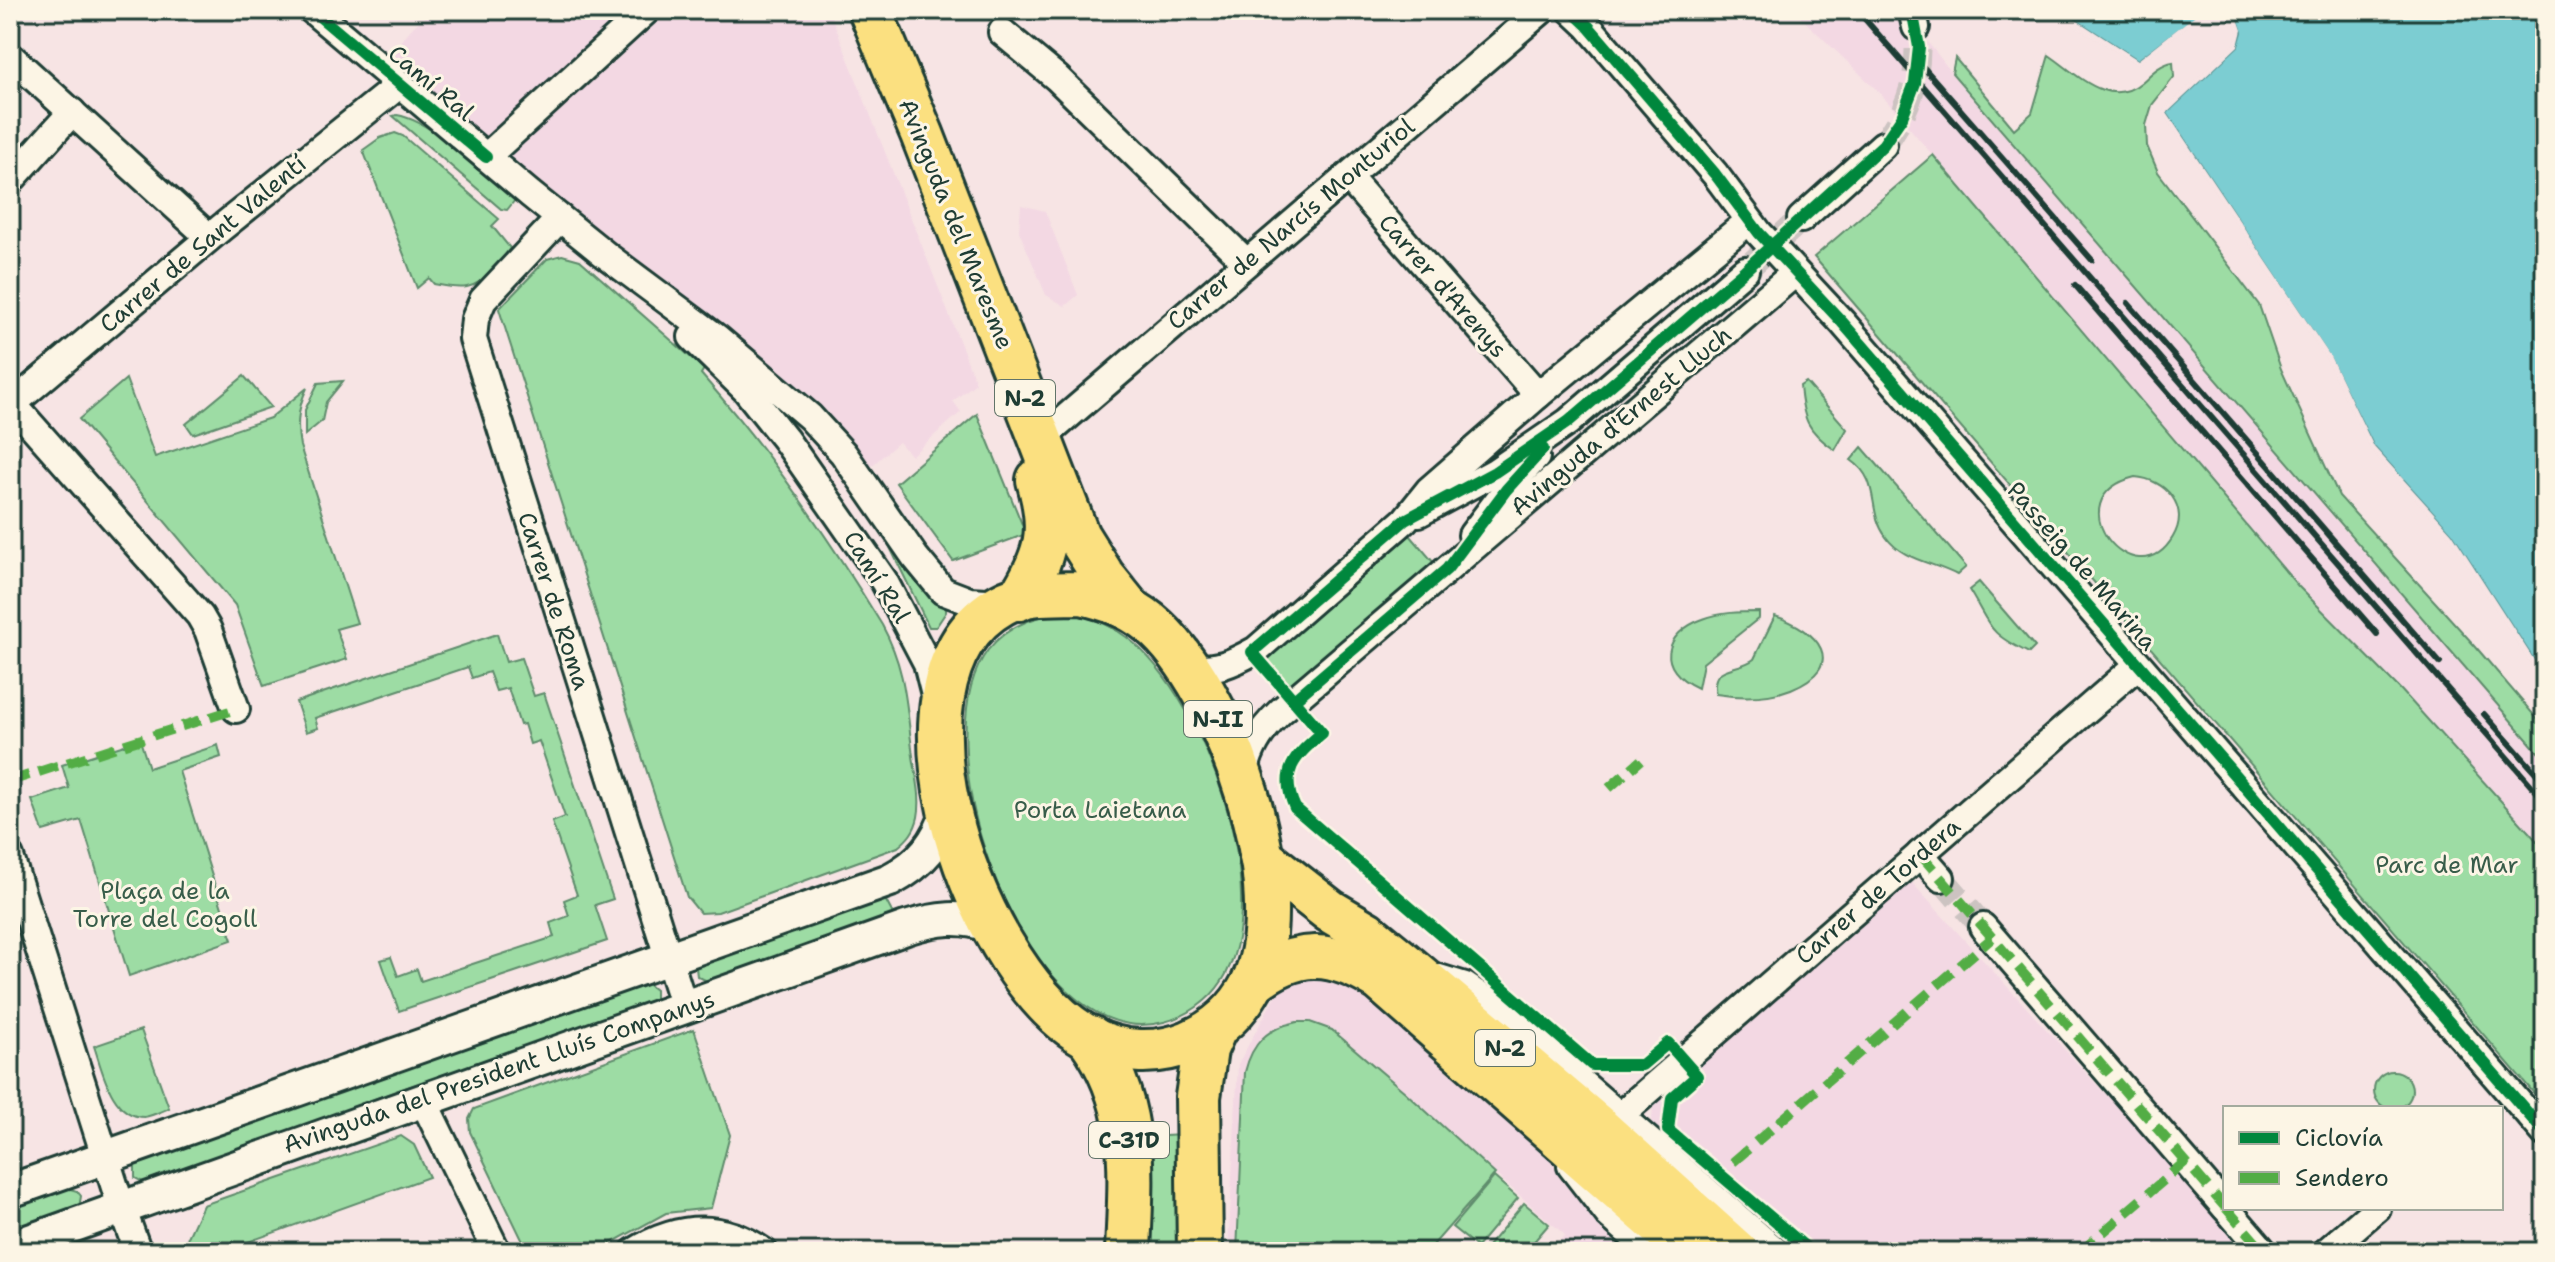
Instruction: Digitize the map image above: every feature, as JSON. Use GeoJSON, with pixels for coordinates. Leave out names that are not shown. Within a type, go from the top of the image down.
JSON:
{"type":"FeatureCollection","features":[{"type":"Feature","properties":{"kind":"highway"},"geometry":{"type":"LineString","coordinates":[[1199,1164],[1199,1081],[1205,1049],[1213,1031]]}},
{"type":"Feature","properties":{"kind":"highway","name":"C-31D"},"geometry":{"type":"LineString","coordinates":[[1090,1038],[1111,1070],[1128,1129],[1128,1252]]}},
{"type":"Feature","properties":{"kind":"highway","name":"C-31D"},"geometry":{"type":"LineString","coordinates":[[1199,1164],[1200,1252]]}},
{"type":"Feature","properties":{"kind":"main road","name":"Avinguda del Maresme"},"geometry":{"type":"LineString","coordinates":[[848,10],[1041,492],[1047,536],[1036,570],[1011,601]]}},
{"type":"Feature","properties":{"kind":"main road","name":"Avinguda del Maresme"},"geometry":{"type":"LineString","coordinates":[[870,10],[922,134],[1078,536],[1103,576],[1128,607]]}},
{"type":"Feature","properties":{"kind":"main road","name":"N-II"},"geometry":{"type":"LineString","coordinates":[[1082,593],[1128,607],[1152,624],[1188,668],[1221,725],[1243,779],[1261,857],[1265,896],[1265,935],[1253,982],[1235,1010],[1213,1031],[1183,1044],[1153,1050],[1123,1050],[1090,1038],[1042,998],[1012,960],[991,926],[969,875],[949,809],[943,777],[940,717],[946,677],[957,653],[978,625],[1011,601],[1035,595],[1082,593]]}},
{"type":"Feature","properties":{"kind":"main road","name":"N-2"},"geometry":{"type":"LineString","coordinates":[[1261,857],[1410,968],[1596,1125],[1737,1252]]}},
{"type":"Feature","properties":{"kind":"main road","name":"N-2"},"geometry":{"type":"LineString","coordinates":[[1253,982],[1275,966],[1303,957],[1337,959],[1355,965],[1380,980],[1690,1252]]}},
{"type":"Feature","properties":{"kind":"street","name":"Camí Ral"},"geometry":{"type":"LineString","coordinates":[[312,10],[560,218],[717,338],[810,417],[843,453],[920,564],[943,591],[969,601],[1011,601]]}},
{"type":"Feature","properties":{"kind":"street"},"geometry":{"type":"LineString","coordinates":[[486,157],[647,10]]}},
{"type":"Feature","properties":{"kind":"street","name":"Carrer de Narcís Monturiol"},"geometry":{"type":"LineString","coordinates":[[1041,439],[1542,10]]}},
{"type":"Feature","properties":{"kind":"street","name":"Passeig de Marina"},"geometry":{"type":"LineString","coordinates":[[1580,18],[1715,174],[1749,221],[1852,333],[2138,665],[2502,1101],[2545,1133]]}},
{"type":"Feature","properties":{"kind":"street"},"geometry":{"type":"LineString","coordinates":[[1002,32],[1057,78],[1246,262]]}},
{"type":"Feature","properties":{"kind":"street"},"geometry":{"type":"LineString","coordinates":[[10,56],[209,237]]}},
{"type":"Feature","properties":{"kind":"street","name":"Carrer de Sant Valentí"},"geometry":{"type":"LineString","coordinates":[[11,404],[209,237],[399,85]]}},
{"type":"Feature","properties":{"kind":"street"},"geometry":{"type":"LineString","coordinates":[[10,181],[72,112]]}},
{"type":"Feature","properties":{"kind":"street"},"geometry":{"type":"LineString","coordinates":[[1801,219],[1883,145]]}},
{"type":"Feature","properties":{"kind":"street","name":"Carrer d'Arenys"},"geometry":{"type":"LineString","coordinates":[[1348,177],[1538,395]]}},
{"type":"Feature","properties":{"kind":"street","name":"Carrer de Roma"},"geometry":{"type":"LineString","coordinates":[[560,218],[483,300],[475,319],[473,339],[684,1007]]}},
{"type":"Feature","properties":{"kind":"street","name":"Avinguda d'Ernest Lluch"},"geometry":{"type":"LineString","coordinates":[[1188,668],[1215,669],[1256,650],[1405,520],[1429,490],[1538,395],[1749,221]]}},
{"type":"Feature","properties":{"kind":"street","name":"Avinguda d'Ernest Lluch"},"geometry":{"type":"LineString","coordinates":[[1405,520],[1495,472],[1568,422],[1745,270]]}},
{"type":"Feature","properties":{"kind":"street","name":"Camí Ral"},"geometry":{"type":"LineString","coordinates":[[628,272],[746,390],[785,439],[884,581],[906,619],[927,663],[940,717]]}},
{"type":"Feature","properties":{"kind":"street","name":"Avinguda d'Ernest Lluch"},"geometry":{"type":"LineString","coordinates":[[1243,779],[1247,755],[1264,728],[1795,273]]}},
{"type":"Feature","properties":{"kind":"street"},"geometry":{"type":"LineString","coordinates":[[11,404],[200,616],[208,630],[236,709]]}},
{"type":"Feature","properties":{"kind":"street","name":"Avinguda d'Ernest Lluch"},"geometry":{"type":"LineString","coordinates":[[1447,569],[1506,490],[1568,422]]}},
{"type":"Feature","properties":{"kind":"street","name":"Carrer de Tordera"},"geometry":{"type":"LineString","coordinates":[[1618,1117],[2138,665]]}},
{"type":"Feature","properties":{"kind":"street","name":"Avinguda del President Lluís Companys"},"geometry":{"type":"LineString","coordinates":[[10,1191],[890,880],[908,871],[931,849],[949,809]]}},
{"type":"Feature","properties":{"kind":"street"},"geometry":{"type":"LineString","coordinates":[[1920,854],[1941,878]]}},
{"type":"Feature","properties":{"kind":"street"},"geometry":{"type":"LineString","coordinates":[[10,857],[138,1252]]}},
{"type":"Feature","properties":{"kind":"street","name":"Avinguda del President Lluís Companys"},"geometry":{"type":"LineString","coordinates":[[10,1248],[933,919],[969,919],[991,926]]}},
{"type":"Feature","properties":{"kind":"street"},"geometry":{"type":"LineString","coordinates":[[1983,927],[2223,1205]]}},
{"type":"Feature","properties":{"kind":"street"},"geometry":{"type":"LineString","coordinates":[[1410,968],[1465,986],[1487,1001],[1777,1252]]}},
{"type":"Feature","properties":{"kind":"street"},"geometry":{"type":"LineString","coordinates":[[423,1100],[497,1252]]}},
{"type":"Feature","properties":{"kind":"street"},"geometry":{"type":"LineString","coordinates":[[1552,1131],[1582,1182],[1609,1215],[1651,1252]]}},
{"type":"Feature","properties":{"kind":"street"},"geometry":{"type":"LineString","coordinates":[[1199,1164],[1212,1208],[1216,1252]]}},
{"type":"Feature","properties":{"kind":"street"},"geometry":{"type":"LineString","coordinates":[[2228,1210],[2264,1252]]}},
{"type":"Feature","properties":{"kind":"street"},"geometry":{"type":"LineString","coordinates":[[2326,1252],[2375,1210]]}},
{"type":"Feature","properties":{"kind":"street"},"geometry":{"type":"LineString","coordinates":[[634,1252],[673,1233],[699,1229],[748,1241],[764,1252]]}},
{"type":"Feature","properties":{"kind":"shaded area"},"geometry":{"type":"Polygon","coordinates":[[[432,10],[829,10],[976,383],[953,401],[961,412],[911,456],[899,442],[860,476],[379,67],[432,10]]]}},
{"type":"Feature","properties":{"kind":"shaded area"},"geometry":{"type":"Polygon","coordinates":[[[1793,10],[1901,10],[1967,92],[2545,760],[2545,850],[2401,690],[2298,586],[1879,92],[1793,10]]]}},
{"type":"Feature","properties":{"kind":"shaded area"},"geometry":{"type":"Polygon","coordinates":[[[1021,205],[1045,211],[1078,295],[1065,306],[1046,295],[1019,231],[1021,205]]]}},
{"type":"Feature","properties":{"kind":"shaded area"},"geometry":{"type":"Polygon","coordinates":[[[1904,874],[2250,1252],[1793,1252],[1673,1143],[1668,1148],[1651,1134],[1654,1091],[1904,874]]]}},
{"type":"Feature","properties":{"kind":"shaded area"},"geometry":{"type":"Polygon","coordinates":[[[1341,974],[1552,1150],[1636,1252],[1548,1252],[1565,1235],[1487,1167],[1255,1045],[1245,1072],[1237,1252],[1228,1252],[1238,1064],[1279,989],[1299,977],[1341,974]]]}},
{"type":"Feature","properties":{"kind":"green space"},"geometry":{"type":"Polygon","coordinates":[[[2049,55],[2094,86],[2117,92],[2130,90],[2160,67],[2173,62],[2174,77],[2152,105],[2146,125],[2147,146],[2158,172],[2259,305],[2281,369],[2339,496],[2545,728],[2545,760],[1952,73],[1955,58],[2014,129],[2032,113],[2049,55]]]}},
{"type":"Feature","properties":{"kind":"green space"},"geometry":{"type":"Polygon","coordinates":[[[393,116],[427,127],[443,138],[515,200],[507,210],[501,209],[393,116]]]}},
{"type":"Feature","properties":{"kind":"green space"},"geometry":{"type":"Polygon","coordinates":[[[395,133],[403,136],[499,219],[492,226],[510,248],[480,282],[463,288],[434,284],[429,278],[417,288],[363,150],[380,138],[395,133]]]}},
{"type":"Feature","properties":{"kind":"green space","name":"Parc de Mar"},"geometry":{"type":"Polygon","coordinates":[[[1933,155],[2298,586],[2401,690],[2545,850],[2545,1106],[1814,257],[1933,155]],[[2135,477],[2111,488],[2100,504],[2100,522],[2108,539],[2122,552],[2139,558],[2157,554],[2173,537],[2179,515],[2172,496],[2146,479],[2135,477]]]}},
{"type":"Feature","properties":{"kind":"green space"},"geometry":{"type":"Polygon","coordinates":[[[562,255],[580,260],[704,369],[701,374],[751,433],[797,496],[882,625],[901,674],[919,794],[915,826],[898,847],[718,912],[700,913],[687,897],[499,309],[547,259],[562,255]]]}},
{"type":"Feature","properties":{"kind":"green space"},"geometry":{"type":"Polygon","coordinates":[[[244,376],[271,407],[193,434],[186,424],[244,376]]]}},
{"type":"Feature","properties":{"kind":"green space"},"geometry":{"type":"Polygon","coordinates":[[[126,379],[155,457],[270,418],[307,388],[299,416],[300,446],[357,623],[336,629],[347,659],[264,686],[235,605],[79,419],[126,379]]]}},
{"type":"Feature","properties":{"kind":"green space"},"geometry":{"type":"Polygon","coordinates":[[[343,381],[326,402],[322,421],[305,435],[305,410],[318,383],[343,381]]]}},
{"type":"Feature","properties":{"kind":"green space"},"geometry":{"type":"Polygon","coordinates":[[[1806,382],[1847,429],[1835,450],[1818,437],[1808,423],[1800,386],[1806,382]]]}},
{"type":"Feature","properties":{"kind":"green space"},"geometry":{"type":"Polygon","coordinates":[[[977,414],[1026,534],[953,561],[896,483],[977,414]]]}},
{"type":"Feature","properties":{"kind":"green space"},"geometry":{"type":"Polygon","coordinates":[[[1862,447],[1966,567],[1957,575],[1909,556],[1886,537],[1876,517],[1867,478],[1851,460],[1862,447]]]}},
{"type":"Feature","properties":{"kind":"green space"},"geometry":{"type":"Polygon","coordinates":[[[882,531],[946,607],[936,627],[929,627],[882,531]]]}},
{"type":"Feature","properties":{"kind":"green space"},"geometry":{"type":"Polygon","coordinates":[[[1410,535],[1434,563],[1289,687],[1266,660],[1410,535]]]}},
{"type":"Feature","properties":{"kind":"green space"},"geometry":{"type":"Polygon","coordinates":[[[1979,582],[2035,647],[2029,653],[2005,640],[1992,628],[1969,590],[1979,582]]]}},
{"type":"Feature","properties":{"kind":"green space"},"geometry":{"type":"Polygon","coordinates":[[[1759,612],[1759,618],[1703,663],[1698,688],[1675,671],[1669,652],[1679,633],[1690,625],[1717,615],[1759,612]]]}},
{"type":"Feature","properties":{"kind":"green space","name":"Porta Laietana"},"geometry":{"type":"Polygon","coordinates":[[[1056,613],[1081,616],[1104,624],[1119,632],[1149,658],[1178,696],[1202,742],[1222,793],[1236,846],[1241,897],[1237,943],[1222,981],[1197,1007],[1164,1022],[1114,1020],[1069,992],[1030,945],[998,885],[976,819],[966,753],[969,695],[988,650],[995,642],[1019,625],[1056,613]]]}},
{"type":"Feature","properties":{"kind":"green space"},"geometry":{"type":"Polygon","coordinates":[[[1775,616],[1804,630],[1814,639],[1823,659],[1819,669],[1809,680],[1773,694],[1745,697],[1716,694],[1717,677],[1754,659],[1775,616]]]}},
{"type":"Feature","properties":{"kind":"green space"},"geometry":{"type":"Polygon","coordinates":[[[497,634],[506,662],[521,658],[534,696],[544,693],[613,899],[595,905],[607,941],[399,1011],[381,960],[391,957],[398,976],[417,969],[421,981],[554,937],[550,923],[569,916],[564,900],[577,895],[552,822],[565,817],[539,741],[530,744],[508,688],[496,691],[489,672],[472,678],[468,667],[315,718],[318,728],[306,732],[296,702],[497,634]]]}},
{"type":"Feature","properties":{"kind":"green space","name":"Plaça de la Torre del Cogoll"},"geometry":{"type":"Polygon","coordinates":[[[140,740],[149,768],[218,745],[221,757],[179,771],[232,940],[129,976],[81,820],[43,831],[32,800],[69,788],[62,765],[140,740]]]}},
{"type":"Feature","properties":{"kind":"green space"},"geometry":{"type":"Polygon","coordinates":[[[886,895],[894,916],[709,982],[697,976],[696,968],[700,962],[886,895]]]}},
{"type":"Feature","properties":{"kind":"green space"},"geometry":{"type":"Polygon","coordinates":[[[645,982],[655,990],[655,998],[635,1010],[396,1091],[146,1184],[135,1178],[135,1166],[139,1161],[645,982]]]}},
{"type":"Feature","properties":{"kind":"green space"},"geometry":{"type":"Polygon","coordinates":[[[1310,1022],[1332,1030],[1495,1174],[1427,1252],[1237,1252],[1245,1072],[1262,1038],[1277,1028],[1310,1022]]]}},
{"type":"Feature","properties":{"kind":"green space"},"geometry":{"type":"Polygon","coordinates":[[[694,1029],[730,1135],[711,1208],[666,1213],[595,1252],[528,1252],[470,1132],[469,1119],[474,1109],[694,1029]]]}},
{"type":"Feature","properties":{"kind":"green space"},"geometry":{"type":"Polygon","coordinates":[[[141,1030],[169,1108],[144,1117],[133,1115],[116,1101],[94,1046],[141,1030]]]}},
{"type":"Feature","properties":{"kind":"green space"},"geometry":{"type":"Polygon","coordinates":[[[2386,1073],[2400,1073],[2410,1083],[2410,1097],[2402,1106],[2384,1106],[2376,1097],[2376,1083],[2386,1073]]]}},
{"type":"Feature","properties":{"kind":"green space"},"geometry":{"type":"Polygon","coordinates":[[[1182,1135],[1178,1252],[1141,1252],[1147,1137],[1182,1135]]]}},
{"type":"Feature","properties":{"kind":"green space"},"geometry":{"type":"Polygon","coordinates":[[[401,1136],[414,1145],[429,1177],[220,1252],[181,1252],[203,1205],[401,1136]]]}},
{"type":"Feature","properties":{"kind":"green space"},"geometry":{"type":"Polygon","coordinates":[[[1494,1177],[1518,1198],[1477,1247],[1452,1227],[1494,1177]]]}},
{"type":"Feature","properties":{"kind":"green space"},"geometry":{"type":"Polygon","coordinates":[[[67,1188],[81,1196],[79,1208],[10,1234],[10,1208],[67,1188]]]}},
{"type":"Feature","properties":{"kind":"green space"},"geometry":{"type":"Polygon","coordinates":[[[1524,1203],[1549,1224],[1525,1252],[1483,1252],[1524,1203]]]}},
{"type":"Feature","properties":{"kind":"water"},"geometry":{"type":"Polygon","coordinates":[[[2061,10],[2204,10],[2138,60],[2061,10]]]}},
{"type":"Feature","properties":{"kind":"water"},"geometry":{"type":"Polygon","coordinates":[[[2235,10],[2545,10],[2545,677],[2452,533],[2374,447],[2329,356],[2167,113],[2238,46],[2242,32],[2235,10]]]}},
{"type":"Feature","properties":{"kind":"pier"},"geometry":{"type":"Polygon","coordinates":[[[2057,10],[2138,60],[2199,12],[2208,10],[2138,64],[2062,18],[2057,10]]]}},
{"type":"Feature","properties":{"kind":"pier"},"geometry":{"type":"Polygon","coordinates":[[[2231,10],[2235,10],[2242,30],[2238,46],[2167,113],[2330,356],[2374,447],[2452,533],[2545,681],[2540,678],[2449,535],[2371,449],[2326,358],[2164,114],[2164,110],[2235,44],[2238,32],[2231,10]]]}},
{"type":"Feature","properties":{"kind":"tunnel"},"geometry":{"type":"LineString","coordinates":[[1883,145],[1900,118],[1912,89],[1917,59],[1916,27]]}},
{"type":"Feature","properties":{"kind":"tunnel"},"geometry":{"type":"LineString","coordinates":[[1745,270],[1801,219]]}},
{"type":"Feature","properties":{"kind":"tunnel"},"geometry":{"type":"LineString","coordinates":[[1941,878],[1983,927]]}},
{"type":"Feature","properties":{"kind":"railway"},"geometry":{"type":"LineString","coordinates":[[1857,10],[2545,801]]}},
{"type":"Feature","properties":{"kind":"railway"},"geometry":{"type":"LineString","coordinates":[[1918,61],[2092,260]]}},
{"type":"Feature","properties":{"kind":"railway"},"geometry":{"type":"LineString","coordinates":[[2075,285],[2377,634]]}},
{"type":"Feature","properties":{"kind":"railway"},"geometry":{"type":"LineString","coordinates":[[2128,303],[2440,663]]}},
{"type":"Feature","properties":{"kind":"railway"},"geometry":{"type":"LineString","coordinates":[[2484,714],[2545,783]]}},
{"type":"Feature","properties":{"kind":"marked path"},"geometry":{"type":"LineString","coordinates":[[10,781],[236,709]]}},
{"type":"Feature","properties":{"kind":"marked path"},"geometry":{"type":"LineString","coordinates":[[1609,788],[1641,760]]}},
{"type":"Feature","properties":{"kind":"marked path"},"geometry":{"type":"LineString","coordinates":[[1920,854],[2223,1205]]}},
{"type":"Feature","properties":{"kind":"marked path"},"geometry":{"type":"LineString","coordinates":[[1733,1162],[1992,938]]}},
{"type":"Feature","properties":{"kind":"marked path"},"geometry":{"type":"LineString","coordinates":[[2080,1252],[2186,1161]]}},
{"type":"Feature","properties":{"kind":"marked path"},"geometry":{"type":"LineString","coordinates":[[2228,1210],[2264,1252]]}},
{"type":"Feature","properties":{"kind":"cycle path"},"geometry":{"type":"LineString","coordinates":[[312,10],[486,157]]}},
{"type":"Feature","properties":{"kind":"cycle path"},"geometry":{"type":"LineString","coordinates":[[1571,10],[1715,174],[1759,233],[1842,322],[2545,1133]]}},
{"type":"Feature","properties":{"kind":"cycle path"},"geometry":{"type":"LineString","coordinates":[[1811,1252],[1668,1130],[1672,1098],[1697,1076],[1668,1043],[1642,1065],[1592,1065],[1295,808],[1288,783],[1292,765],[1322,733],[1252,652],[1405,520],[1495,472],[1568,422],[1745,270],[1883,145],[1902,117],[1915,83],[1919,47],[1912,10]]}},
{"type":"Feature","properties":{"kind":"cycle path"},"geometry":{"type":"LineString","coordinates":[[1294,700],[1447,569],[1506,490],[1543,449]]}}]}
